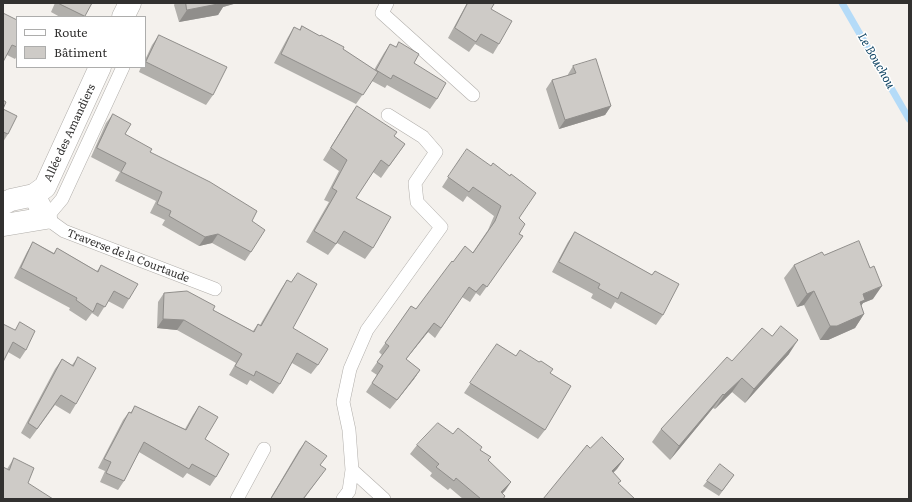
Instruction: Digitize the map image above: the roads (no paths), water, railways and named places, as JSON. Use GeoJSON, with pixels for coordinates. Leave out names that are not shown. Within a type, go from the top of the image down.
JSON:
{"type":"FeatureCollection","features":[{"type":"Feature","properties":{"kind":"street"},"geometry":{"type":"LineString","coordinates":[[124,16],[130,3]]}},
{"type":"Feature","properties":{"kind":"street","name":"Allée des Amandiers"},"geometry":{"type":"LineString","coordinates":[[34,195],[45,186],[100,68]]}},
{"type":"Feature","properties":{"kind":"street"},"geometry":{"type":"LineString","coordinates":[[34,195],[12,200],[3,219],[46,218]]}},
{"type":"Feature","properties":{"kind":"street","name":"Traverse de la Courtaude"},"geometry":{"type":"LineString","coordinates":[[34,195],[46,218]]}},
{"type":"Feature","properties":{"kind":"lane"},"geometry":{"type":"LineString","coordinates":[[387,3],[382,13],[473,95]]}},
{"type":"Feature","properties":{"kind":"lane"},"geometry":{"type":"LineString","coordinates":[[46,218],[62,199],[124,68]]}},
{"type":"Feature","properties":{"kind":"lane"},"geometry":{"type":"LineString","coordinates":[[343,499],[349,491],[352,470],[348,430],[343,402],[350,369],[367,330],[440,227],[417,202],[415,183],[436,152],[423,137],[388,115]]}},
{"type":"Feature","properties":{"kind":"lane","name":"Traverse de la Courtaude"},"geometry":{"type":"LineString","coordinates":[[46,218],[64,231],[215,289]]}},
{"type":"Feature","properties":{"kind":"lane"},"geometry":{"type":"LineString","coordinates":[[237,499],[264,449]]}},
{"type":"Feature","properties":{"kind":"lane"},"geometry":{"type":"LineString","coordinates":[[352,470],[384,499]]}},
{"type":"Feature","properties":{"kind":"waterway","name":"Le Bouchou"},"geometry":{"type":"LineString","coordinates":[[842,3],[909,119]]}}]}
